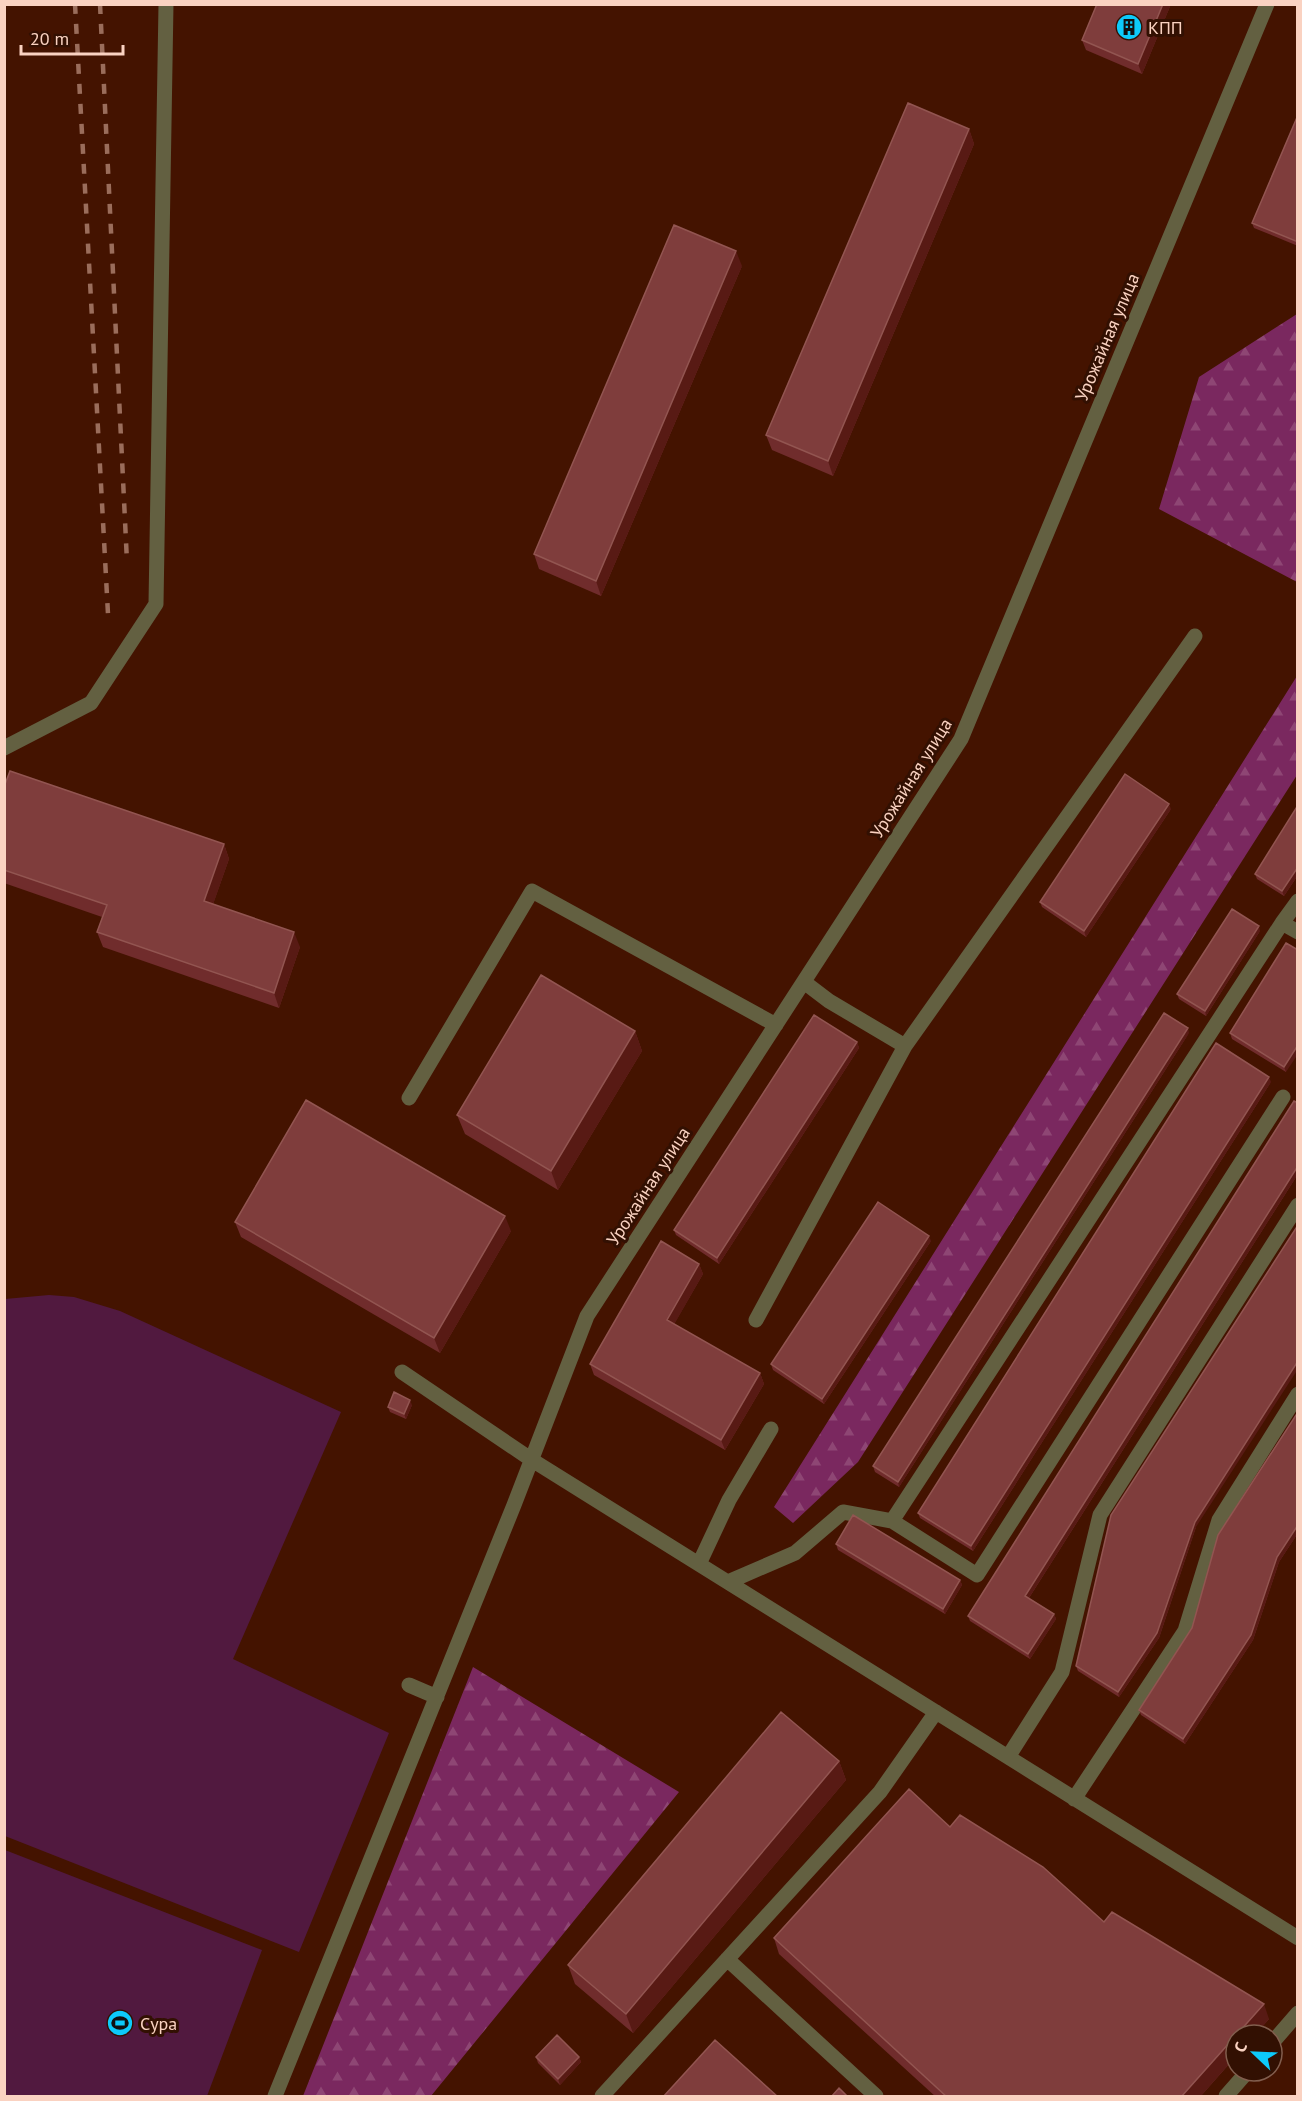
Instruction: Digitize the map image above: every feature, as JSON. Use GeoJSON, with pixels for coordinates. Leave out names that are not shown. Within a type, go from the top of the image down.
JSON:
{"type":"FeatureCollection","features":[{"type":"Feature","properties":{"kind":"street"},"geometry":{"type":"LineString","coordinates":[[4,748],[91,703],[156,604],[166,4]]}},
{"type":"Feature","properties":{"kind":"street","name":"Урожайная улица"},"geometry":{"type":"LineString","coordinates":[[275,2097],[532,1460],[587,1316],[962,739],[1267,4]]}},
{"type":"Feature","properties":{"kind":"street"},"geometry":{"type":"LineString","coordinates":[[756,1320],[905,1046],[1195,636]]}},
{"type":"Feature","properties":{"kind":"street"},"geometry":{"type":"LineString","coordinates":[[409,1098],[532,891],[776,1025]]}},
{"type":"Feature","properties":{"kind":"street"},"geometry":{"type":"LineString","coordinates":[[892,1521],[1298,901]]}},
{"type":"Feature","properties":{"kind":"street"},"geometry":{"type":"LineString","coordinates":[[1282,923],[1298,932]]}},
{"type":"Feature","properties":{"kind":"street"},"geometry":{"type":"LineString","coordinates":[[804,982],[829,1000],[905,1046]]}},
{"type":"Feature","properties":{"kind":"street"},"geometry":{"type":"LineString","coordinates":[[728,1582],[795,1553],[843,1512],[892,1521],[977,1575],[1283,1097]]}},
{"type":"Feature","properties":{"kind":"street"},"geometry":{"type":"LineString","coordinates":[[1008,1757],[1062,1672],[1100,1515],[1298,1205]]}},
{"type":"Feature","properties":{"kind":"street"},"geometry":{"type":"LineString","coordinates":[[402,1372],[532,1460],[1298,1938]]}},
{"type":"Feature","properties":{"kind":"street"},"geometry":{"type":"LineString","coordinates":[[1074,1798],[1185,1631],[1219,1520],[1298,1394]]}},
{"type":"Feature","properties":{"kind":"street"},"geometry":{"type":"LineString","coordinates":[[699,1564],[729,1500],[771,1429]]}},
{"type":"Feature","properties":{"kind":"street"},"geometry":{"type":"LineString","coordinates":[[409,1685],[437,1697]]}},
{"type":"Feature","properties":{"kind":"street"},"geometry":{"type":"LineString","coordinates":[[602,2097],[880,1792],[936,1712]]}},
{"type":"Feature","properties":{"kind":"street"},"geometry":{"type":"LineString","coordinates":[[727,1959],[876,2097]]}},
{"type":"Feature","properties":{"kind":"street"},"geometry":{"type":"LineString","coordinates":[[1284,2029],[1298,2013]]}},
{"type":"Feature","properties":{"kind":"street"},"geometry":{"type":"LineString","coordinates":[[1226,2097],[1238,2083]]}},
{"type":"Feature","properties":{"kind":"shaded area"},"geometry":{"type":"Polygon","coordinates":[[[49,1295],[74,1297],[120,1311],[341,1412],[233,1659],[389,1733],[299,1952],[5,1836],[5,1299],[49,1295]]]}},
{"type":"Feature","properties":{"kind":"shaded area","name":"Сура"},"geometry":{"type":"Polygon","coordinates":[[[5,1850],[262,1950],[207,2096],[5,2096],[5,1850]]]}},
{"type":"Feature","properties":{"kind":"green space"},"geometry":{"type":"Polygon","coordinates":[[[1297,314],[1297,582],[1159,509],[1199,377],[1297,314]]]}},
{"type":"Feature","properties":{"kind":"green space"},"geometry":{"type":"Polygon","coordinates":[[[1297,676],[1297,775],[858,1462],[793,1523],[774,1507],[1297,676]]]}},
{"type":"Feature","properties":{"kind":"green space"},"geometry":{"type":"Polygon","coordinates":[[[473,1667],[679,1792],[431,2096],[303,2096],[473,1667]]]}},
{"type":"Feature","properties":{"kind":"building","name":"КПП"},"geometry":{"type":"Polygon","coordinates":[[[1097,4],[1163,4],[1138,64],[1082,40],[1097,4]]]}},
{"type":"Feature","properties":{"kind":"building"},"geometry":{"type":"Polygon","coordinates":[[[908,103],[969,129],[828,461],[766,435],[908,103]]]}},
{"type":"Feature","properties":{"kind":"building"},"geometry":{"type":"Polygon","coordinates":[[[1298,115],[1298,242],[1252,223],[1298,115]]]}},
{"type":"Feature","properties":{"kind":"building"},"geometry":{"type":"Polygon","coordinates":[[[674,225],[736,251],[596,581],[534,554],[674,225]]]}},
{"type":"Feature","properties":{"kind":"building"},"geometry":{"type":"Polygon","coordinates":[[[10,771],[224,844],[204,901],[294,932],[274,993],[97,932],[107,905],[4,870],[4,787],[10,771]]]}},
{"type":"Feature","properties":{"kind":"building"},"geometry":{"type":"Polygon","coordinates":[[[1125,774],[1169,804],[1084,931],[1040,902],[1125,774]]]}},
{"type":"Feature","properties":{"kind":"building"},"geometry":{"type":"Polygon","coordinates":[[[1298,805],[1298,867],[1282,891],[1255,874],[1298,805]]]}},
{"type":"Feature","properties":{"kind":"building"},"geometry":{"type":"Polygon","coordinates":[[[1232,909],[1259,926],[1205,1011],[1177,994],[1232,909]]]}},
{"type":"Feature","properties":{"kind":"building"},"geometry":{"type":"Polygon","coordinates":[[[1286,943],[1298,950],[1298,1045],[1284,1067],[1230,1033],[1286,943]]]}},
{"type":"Feature","properties":{"kind":"building"},"geometry":{"type":"Polygon","coordinates":[[[541,975],[635,1031],[551,1171],[457,1115],[541,975]]]}},
{"type":"Feature","properties":{"kind":"building"},"geometry":{"type":"Polygon","coordinates":[[[1164,1013],[1188,1028],[898,1482],[873,1466],[1164,1013]]]}},
{"type":"Feature","properties":{"kind":"building"},"geometry":{"type":"Polygon","coordinates":[[[814,1015],[857,1042],[717,1258],[674,1230],[814,1015]]]}},
{"type":"Feature","properties":{"kind":"building"},"geometry":{"type":"Polygon","coordinates":[[[1216,1043],[1269,1077],[971,1546],[918,1513],[1216,1043]]]}},
{"type":"Feature","properties":{"kind":"building"},"geometry":{"type":"Polygon","coordinates":[[[306,1100],[505,1216],[434,1338],[235,1222],[306,1100]]]}},
{"type":"Feature","properties":{"kind":"building"},"geometry":{"type":"Polygon","coordinates":[[[1294,1101],[1298,1103],[1298,1166],[1025,1596],[1054,1614],[1028,1654],[968,1616],[1294,1101]]]}},
{"type":"Feature","properties":{"kind":"building"},"geometry":{"type":"Polygon","coordinates":[[[878,1202],[929,1236],[822,1399],[771,1364],[878,1202]]]}},
{"type":"Feature","properties":{"kind":"building"},"geometry":{"type":"Polygon","coordinates":[[[1298,1225],[1298,1361],[1195,1522],[1157,1633],[1118,1692],[1076,1666],[1111,1515],[1298,1225]]]}},
{"type":"Feature","properties":{"kind":"building"},"geometry":{"type":"Polygon","coordinates":[[[661,1241],[699,1264],[667,1320],[760,1373],[721,1440],[590,1364],[661,1241]]]}},
{"type":"Feature","properties":{"kind":"building"},"geometry":{"type":"Polygon","coordinates":[[[394,1392],[410,1400],[404,1414],[388,1407],[394,1392]]]}},
{"type":"Feature","properties":{"kind":"building"},"geometry":{"type":"Polygon","coordinates":[[[1298,1412],[1298,1525],[1277,1557],[1251,1635],[1183,1739],[1139,1710],[1192,1628],[1218,1535],[1298,1412]]]}},
{"type":"Feature","properties":{"kind":"building"},"geometry":{"type":"Polygon","coordinates":[[[853,1515],[960,1580],[943,1609],[836,1544],[853,1515]]]}},
{"type":"Feature","properties":{"kind":"building"},"geometry":{"type":"Polygon","coordinates":[[[781,1712],[839,1761],[626,2014],[568,1965],[781,1712]]]}},
{"type":"Feature","properties":{"kind":"building"},"geometry":{"type":"Polygon","coordinates":[[[909,1789],[950,1827],[960,1815],[1043,1867],[1104,1922],[1112,1912],[1264,2004],[1247,2023],[1224,2023],[1224,2049],[1181,2097],[947,2097],[774,1938],[909,1789]]]}},
{"type":"Feature","properties":{"kind":"building"},"geometry":{"type":"Polygon","coordinates":[[[557,2035],[579,2057],[558,2079],[536,2057],[557,2035]]]}},
{"type":"Feature","properties":{"kind":"building"},"geometry":{"type":"Polygon","coordinates":[[[715,2040],[778,2097],[663,2097],[715,2040]]]}},
{"type":"Feature","properties":{"kind":"building"},"geometry":{"type":"Polygon","coordinates":[[[839,2088],[848,2097],[831,2097],[839,2088]]]}},
{"type":"Feature","properties":{"kind":"railway"},"geometry":{"type":"LineString","coordinates":[[75,4],[108,614]]}},
{"type":"Feature","properties":{"kind":"railway"},"geometry":{"type":"LineString","coordinates":[[100,4],[127,562]]}},
{"type":"Feature","properties":{"kind":"place","name":"КПП"},"geometry":{"type":"Point","coordinates":[1129,27]}},
{"type":"Feature","properties":{"kind":"place","name":"Сура"},"geometry":{"type":"Point","coordinates":[120,2023]}}]}
